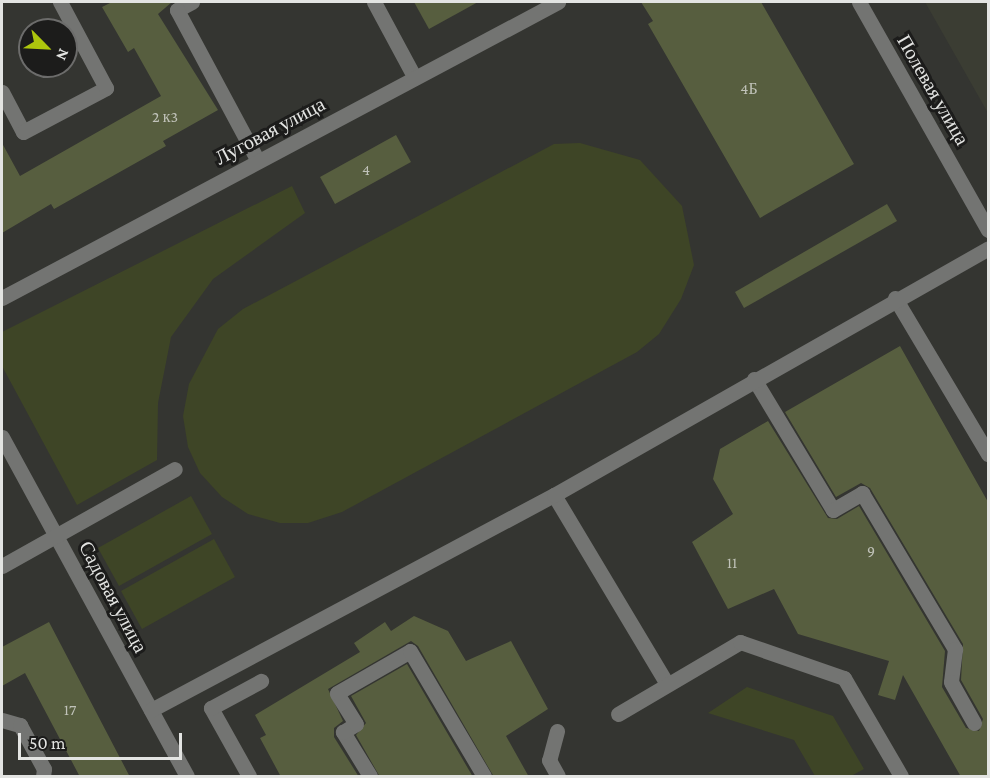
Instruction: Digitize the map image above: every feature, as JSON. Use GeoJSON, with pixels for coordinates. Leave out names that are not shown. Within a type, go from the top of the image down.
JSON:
{"type":"FeatureCollection","features":[{"type":"Feature","properties":{"kind":"street"},"geometry":{"type":"LineString","coordinates":[[2,92],[23,132],[106,88],[60,2]]}},
{"type":"Feature","properties":{"kind":"street"},"geometry":{"type":"LineString","coordinates":[[192,2],[177,10],[258,161]]}},
{"type":"Feature","properties":{"kind":"street"},"geometry":{"type":"LineString","coordinates":[[374,2],[415,78]]}},
{"type":"Feature","properties":{"kind":"street","name":"Луговая улица"},"geometry":{"type":"LineString","coordinates":[[2,298],[558,2]]}},
{"type":"Feature","properties":{"kind":"street","name":"Полевая улица"},"geometry":{"type":"LineString","coordinates":[[859,2],[988,230]]}},
{"type":"Feature","properties":{"kind":"street"},"geometry":{"type":"LineString","coordinates":[[151,710],[554,495],[895,298],[988,248]]}},
{"type":"Feature","properties":{"kind":"street"},"geometry":{"type":"LineString","coordinates":[[895,298],[988,454]]}},
{"type":"Feature","properties":{"kind":"street"},"geometry":{"type":"LineString","coordinates":[[754,379],[833,510],[862,493],[955,649],[951,682],[974,723]]}},
{"type":"Feature","properties":{"kind":"street","name":"Садовая улица"},"geometry":{"type":"LineString","coordinates":[[2,437],[187,777]]}},
{"type":"Feature","properties":{"kind":"street"},"geometry":{"type":"LineString","coordinates":[[2,567],[175,469]]}},
{"type":"Feature","properties":{"kind":"street"},"geometry":{"type":"LineString","coordinates":[[554,495],[667,684]]}},
{"type":"Feature","properties":{"kind":"street"},"geometry":{"type":"LineString","coordinates":[[618,714],[740,642],[844,678],[901,777]]}},
{"type":"Feature","properties":{"kind":"street"},"geometry":{"type":"LineString","coordinates":[[370,777],[344,732],[356,724],[337,693],[410,651],[484,777]]}},
{"type":"Feature","properties":{"kind":"street"},"geometry":{"type":"LineString","coordinates":[[249,777],[211,708],[261,681]]}},
{"type":"Feature","properties":{"kind":"street"},"geometry":{"type":"LineString","coordinates":[[2,720],[20,725],[44,769],[43,777]]}},
{"type":"Feature","properties":{"kind":"street"},"geometry":{"type":"LineString","coordinates":[[557,731],[549,760],[558,777]]}},
{"type":"Feature","properties":{"kind":"shaded area"},"geometry":{"type":"Polygon","coordinates":[[[925,2],[988,2],[988,113],[925,2]]]}},
{"type":"Feature","properties":{"kind":"green space"},"geometry":{"type":"Polygon","coordinates":[[[580,143],[640,160],[682,206],[694,265],[681,299],[659,334],[637,352],[342,512],[308,523],[280,523],[248,514],[222,497],[200,473],[188,447],[183,416],[189,384],[218,329],[243,309],[554,144],[580,143]]]}},
{"type":"Feature","properties":{"kind":"green space"},"geometry":{"type":"Polygon","coordinates":[[[292,186],[305,213],[213,279],[171,337],[158,403],[157,460],[77,505],[2,366],[2,332],[292,186]]]}},
{"type":"Feature","properties":{"kind":"green space"},"geometry":{"type":"Polygon","coordinates":[[[191,496],[212,534],[119,586],[98,548],[191,496]]]}},
{"type":"Feature","properties":{"kind":"green space"},"geometry":{"type":"Polygon","coordinates":[[[214,539],[235,577],[142,629],[121,591],[214,539]]]}},
{"type":"Feature","properties":{"kind":"green space"},"geometry":{"type":"Polygon","coordinates":[[[747,687],[833,716],[864,769],[851,776],[815,776],[794,740],[708,713],[747,687]]]}},
{"type":"Feature","properties":{"kind":"building"},"geometry":{"type":"Polygon","coordinates":[[[112,2],[172,2],[158,14],[218,110],[163,141],[166,146],[54,209],[51,204],[2,233],[2,143],[20,176],[161,96],[134,48],[128,52],[102,7],[112,2]]]}},
{"type":"Feature","properties":{"kind":"building"},"geometry":{"type":"Polygon","coordinates":[[[414,2],[478,2],[429,29],[414,2]]]}},
{"type":"Feature","properties":{"kind":"building"},"geometry":{"type":"Polygon","coordinates":[[[641,2],[761,2],[854,164],[760,218],[648,24],[653,21],[641,2]]]}},
{"type":"Feature","properties":{"kind":"building"},"geometry":{"type":"Polygon","coordinates":[[[396,135],[411,162],[335,204],[320,177],[396,135]]]}},
{"type":"Feature","properties":{"kind":"building"},"geometry":{"type":"Polygon","coordinates":[[[887,204],[897,221],[744,308],[735,292],[887,204]]]}},
{"type":"Feature","properties":{"kind":"building"},"geometry":{"type":"Polygon","coordinates":[[[900,346],[988,502],[988,777],[961,777],[903,675],[895,700],[878,695],[889,661],[798,634],[774,589],[728,609],[692,542],[733,514],[713,479],[720,449],[768,421],[828,518],[837,519],[859,506],[945,651],[942,687],[966,728],[979,731],[983,719],[961,680],[963,644],[870,488],[861,483],[836,497],[785,412],[900,346]]]}},
{"type":"Feature","properties":{"kind":"building"},"geometry":{"type":"Polygon","coordinates":[[[414,616],[448,631],[466,661],[511,641],[548,709],[506,736],[529,777],[494,777],[418,646],[411,641],[328,689],[343,721],[334,728],[334,737],[359,777],[281,777],[260,738],[266,735],[255,715],[360,652],[354,643],[385,622],[391,631],[414,616]]]}},
{"type":"Feature","properties":{"kind":"building"},"geometry":{"type":"Polygon","coordinates":[[[49,622],[130,777],[80,777],[25,673],[2,686],[2,647],[49,622]]]}},
{"type":"Feature","properties":{"kind":"building"},"geometry":{"type":"Polygon","coordinates":[[[407,664],[473,777],[380,777],[356,735],[366,723],[351,696],[407,664]]]}}]}
